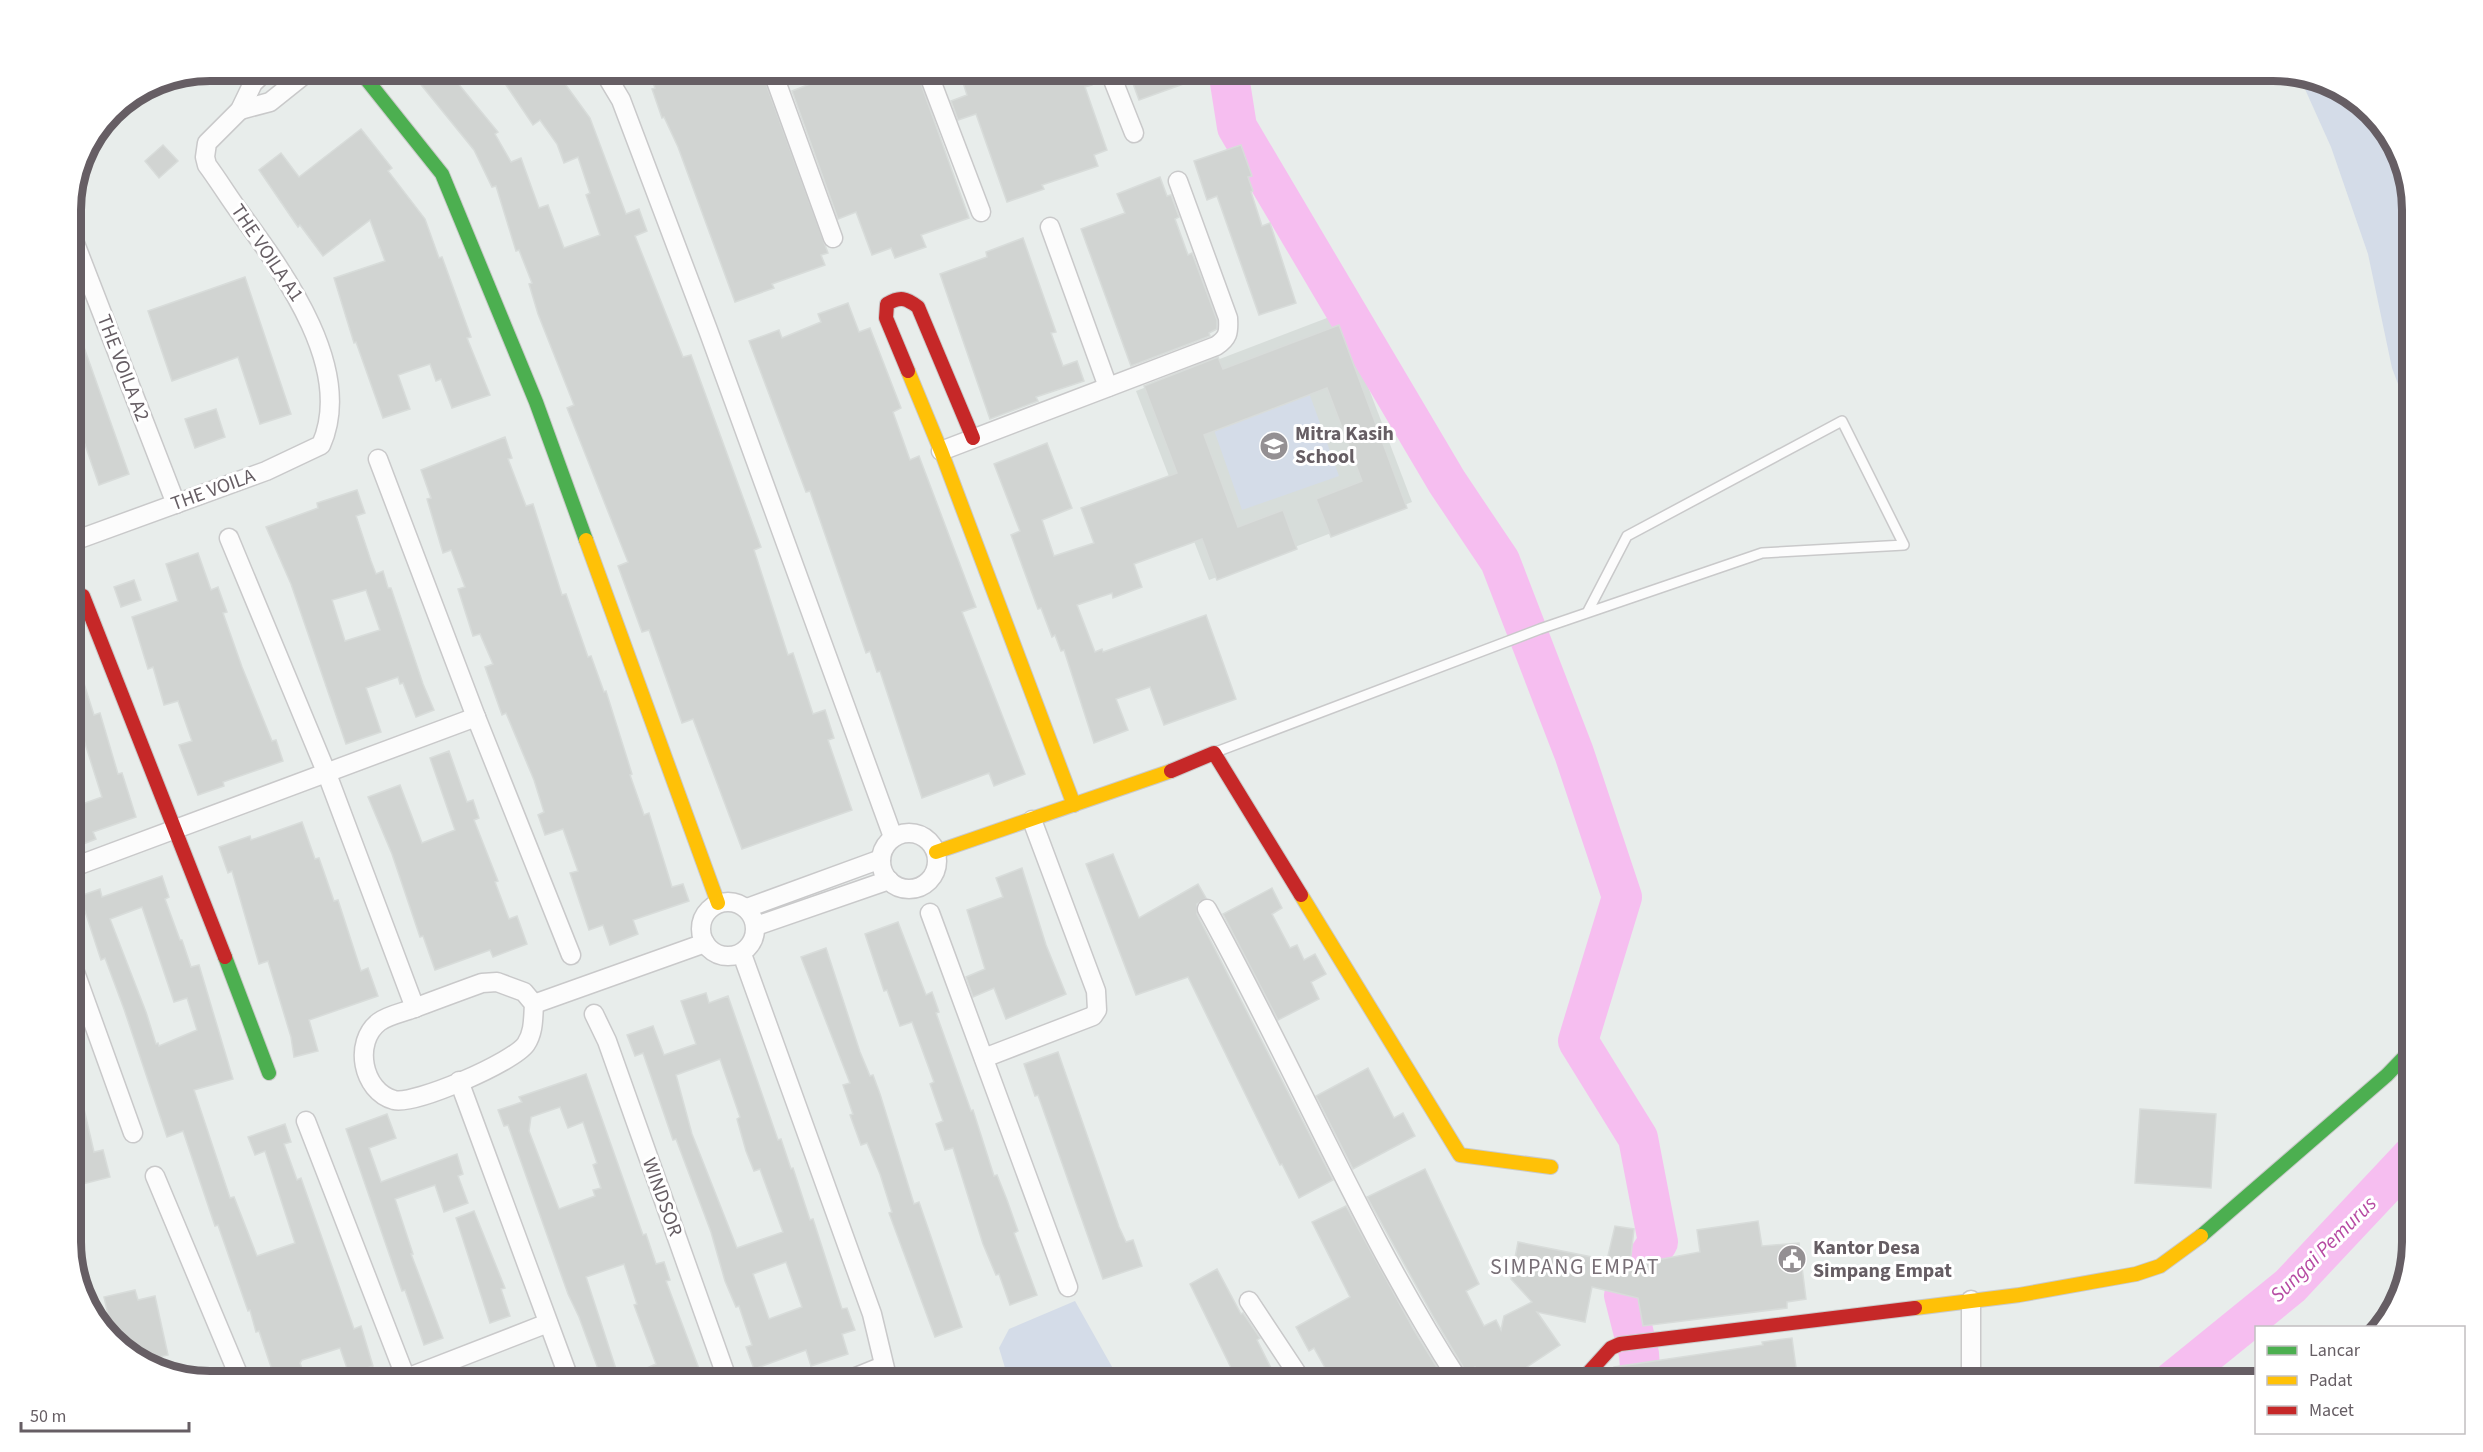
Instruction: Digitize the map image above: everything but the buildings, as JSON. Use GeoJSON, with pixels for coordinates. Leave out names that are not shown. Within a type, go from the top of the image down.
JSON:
{"type":"FeatureCollection","features":[{"type":"Feature","properties":{"kind":"street"},"geometry":{"type":"LineString","coordinates":[[240,110],[255,81]]}},
{"type":"Feature","properties":{"kind":"street"},"geometry":{"type":"LineString","coordinates":[[240,110],[270,102],[296,81]]}},
{"type":"Feature","properties":{"kind":"street"},"geometry":{"type":"LineString","coordinates":[[369,81],[442,174],[457,207],[536,402],[718,903]]}},
{"type":"Feature","properties":{"kind":"street"},"geometry":{"type":"LineString","coordinates":[[610,81],[621,100],[708,330],[893,837]]}},
{"type":"Feature","properties":{"kind":"street"},"geometry":{"type":"LineString","coordinates":[[776,81],[833,238]]}},
{"type":"Feature","properties":{"kind":"street"},"geometry":{"type":"LineString","coordinates":[[931,81],[981,212]]}},
{"type":"Feature","properties":{"kind":"street"},"geometry":{"type":"LineString","coordinates":[[1113,81],[1134,133]]}},
{"type":"Feature","properties":{"kind":"street","name":"THE VOILA A1"},"geometry":{"type":"LineString","coordinates":[[240,110],[207,143],[205,157],[207,165],[262,241],[301,302],[321,353],[328,386],[329,413]]}},
{"type":"Feature","properties":{"kind":"street"},"geometry":{"type":"LineString","coordinates":[[941,451],[1216,346],[1229,333],[1228,318],[1178,181]]}},
{"type":"Feature","properties":{"kind":"street"},"geometry":{"type":"LineString","coordinates":[[1050,227],[1108,387]]}},
{"type":"Feature","properties":{"kind":"street","name":"THE VOILA A2"},"geometry":{"type":"LineString","coordinates":[[81,259],[176,504]]}},
{"type":"Feature","properties":{"kind":"street"},"geometry":{"type":"LineString","coordinates":[[973,438],[918,307],[907,298],[892,300],[887,304],[886,318],[941,451],[1074,805]]}},
{"type":"Feature","properties":{"kind":"street","name":"THE VOILA"},"geometry":{"type":"LineString","coordinates":[[81,538],[266,471],[321,445],[329,413]]}},
{"type":"Feature","properties":{"kind":"street"},"geometry":{"type":"LineString","coordinates":[[378,459],[476,717],[571,955]]}},
{"type":"Feature","properties":{"kind":"street"},"geometry":{"type":"LineString","coordinates":[[229,538],[327,774],[415,1008]]}},
{"type":"Feature","properties":{"kind":"street"},"geometry":{"type":"LineString","coordinates":[[83,596],[176,829],[269,1073]]}},
{"type":"Feature","properties":{"kind":"street"},"geometry":{"type":"LineString","coordinates":[[81,864],[476,717]]}},
{"type":"Feature","properties":{"kind":"street"},"geometry":{"type":"LineString","coordinates":[[936,852],[1185,766],[1214,753],[1460,1155],[1551,1167]]}},
{"type":"Feature","properties":{"kind":"street"},"geometry":{"type":"LineString","coordinates":[[984,1058],[1093,1016],[1097,1010],[1096,991],[1032,820]]}},
{"type":"Feature","properties":{"kind":"street"},"geometry":{"type":"LineString","coordinates":[[901,833],[919,834],[932,844],[936,852],[934,873],[926,883],[909,889],[889,880],[883,870],[881,859],[885,846],[893,837],[901,833]]}},
{"type":"Feature","properties":{"kind":"street"},"geometry":{"type":"LineString","coordinates":[[747,908],[756,926],[755,937],[750,946],[742,954],[732,957],[719,955],[705,943],[701,925],[710,908],[718,903],[728,901],[747,908],[881,859]]}},
{"type":"Feature","properties":{"kind":"street"},"geometry":{"type":"LineString","coordinates":[[756,926],[889,880]]}},
{"type":"Feature","properties":{"kind":"street"},"geometry":{"type":"LineString","coordinates":[[1207,909],[1250,987],[1363,1218],[1422,1325],[1452,1371]]}},
{"type":"Feature","properties":{"kind":"street"},"geometry":{"type":"LineString","coordinates":[[930,913],[1068,1287]]}},
{"type":"Feature","properties":{"kind":"street"},"geometry":{"type":"LineString","coordinates":[[534,1004],[705,943]]}},
{"type":"Feature","properties":{"kind":"street"},"geometry":{"type":"LineString","coordinates":[[742,954],[872,1314],[884,1371]]}},
{"type":"Feature","properties":{"kind":"street"},"geometry":{"type":"LineString","coordinates":[[497,982],[524,992],[534,1004],[532,1031],[525,1046],[512,1058],[413,1100],[395,1100],[375,1087],[363,1060],[372,1030],[380,1021],[415,1008],[482,983],[497,982]]}},
{"type":"Feature","properties":{"kind":"street"},"geometry":{"type":"LineString","coordinates":[[81,989],[133,1133]]}},
{"type":"Feature","properties":{"kind":"street","name":"WINDSOR"},"geometry":{"type":"LineString","coordinates":[[594,1014],[607,1041],[724,1371]]}},
{"type":"Feature","properties":{"kind":"street"},"geometry":{"type":"LineString","coordinates":[[1591,1371],[1611,1348],[1647,1338],[2019,1295],[2136,1274],[2160,1266],[2186,1249],[2387,1075],[2402,1059]]}},
{"type":"Feature","properties":{"kind":"street"},"geometry":{"type":"LineString","coordinates":[[459,1081],[566,1371]]}},
{"type":"Feature","properties":{"kind":"street"},"geometry":{"type":"LineString","coordinates":[[306,1121],[400,1371]]}},
{"type":"Feature","properties":{"kind":"street"},"geometry":{"type":"LineString","coordinates":[[155,1176],[235,1371]]}},
{"type":"Feature","properties":{"kind":"street"},"geometry":{"type":"LineString","coordinates":[[1971,1300],[1971,1371]]}},
{"type":"Feature","properties":{"kind":"street"},"geometry":{"type":"LineString","coordinates":[[1249,1301],[1295,1371]]}},
{"type":"Feature","properties":{"kind":"street"},"geometry":{"type":"LineString","coordinates":[[429,1371],[548,1323]]}},
{"type":"Feature","properties":{"kind":"lane"},"geometry":{"type":"LineString","coordinates":[[1214,753],[1540,629],[1587,613],[1762,553],[1904,545],[1842,421],[1799,441],[1627,536],[1587,613]]}},
{"type":"Feature","properties":{"kind":"shaded area"},"geometry":{"type":"Polygon","coordinates":[[[2303,84],[2338,98],[2358,113],[2380,138],[2395,169],[2402,202],[2402,394],[2392,368],[2368,254],[2331,147],[2303,84]]]}},
{"type":"Feature","properties":{"kind":"shaded area","name":"Mitra Kasih School"},"geometry":{"type":"Polygon","coordinates":[[[1340,313],[1412,502],[1209,580],[1136,391],[1340,313]]]}},
{"type":"Feature","properties":{"kind":"shaded area"},"geometry":{"type":"Polygon","coordinates":[[[1303,376],[1339,476],[1242,510],[1207,410],[1303,376]]]}},
{"type":"Feature","properties":{"kind":"shaded area"},"geometry":{"type":"Polygon","coordinates":[[[1075,1301],[1114,1371],[1006,1371],[999,1348],[1009,1329],[1075,1301]]]}},
{"type":"Feature","properties":{"kind":"waterway"},"geometry":{"type":"LineString","coordinates":[[1230,81],[1237,127],[1447,482],[1500,561],[1574,753],[1622,897],[1578,1041],[1638,1138],[1658,1242],[1624,1295],[1639,1354],[1640,1371]]}},
{"type":"Feature","properties":{"kind":"waterway","name":"Sungai Pemurus"},"geometry":{"type":"LineString","coordinates":[[2185,1371],[2290,1286],[2402,1167]]}},
{"type":"Feature","properties":{"kind":"traffic: fast"},"geometry":{"type":"LineString","coordinates":[[368,81],[442,174],[536,402],[586,540]]}},
{"type":"Feature","properties":{"kind":"traffic: fast"},"geometry":{"type":"LineString","coordinates":[[225,957],[269,1073]]}},
{"type":"Feature","properties":{"kind":"traffic: fast"},"geometry":{"type":"LineString","coordinates":[[2201,1236],[2387,1075],[2402,1059]]}},
{"type":"Feature","properties":{"kind":"traffic: slow"},"geometry":{"type":"LineString","coordinates":[[908,371],[941,451],[1074,805]]}},
{"type":"Feature","properties":{"kind":"traffic: slow"},"geometry":{"type":"LineString","coordinates":[[586,540],[718,903]]}},
{"type":"Feature","properties":{"kind":"traffic: slow"},"geometry":{"type":"LineString","coordinates":[[936,852],[1171,771]]}},
{"type":"Feature","properties":{"kind":"traffic: slow"},"geometry":{"type":"LineString","coordinates":[[1301,895],[1460,1155],[1551,1167]]}},
{"type":"Feature","properties":{"kind":"traffic: slow"},"geometry":{"type":"LineString","coordinates":[[1915,1308],[2019,1295],[2136,1274],[2160,1266],[2201,1236]]}},
{"type":"Feature","properties":{"kind":"traffic: jam"},"geometry":{"type":"LineString","coordinates":[[908,371],[886,318],[887,304],[899,299],[918,307],[973,438]]}},
{"type":"Feature","properties":{"kind":"traffic: jam"},"geometry":{"type":"LineString","coordinates":[[83,596],[225,957]]}},
{"type":"Feature","properties":{"kind":"traffic: jam"},"geometry":{"type":"LineString","coordinates":[[1171,771],[1214,753],[1301,895]]}},
{"type":"Feature","properties":{"kind":"traffic: jam"},"geometry":{"type":"LineString","coordinates":[[1590,1371],[1611,1348],[1620,1344],[1915,1308]]}},
{"type":"Feature","properties":{"kind":"place","name":"Mitra Kasih School"},"geometry":{"type":"Point","coordinates":[1274,446]}},
{"type":"Feature","properties":{"kind":"place","name":"Kantor Desa Simpang Empat"},"geometry":{"type":"Point","coordinates":[1792,1259]}},
{"type":"Feature","properties":{"kind":"district","name":"SIMPANG EMPAT"},"geometry":{"type":"Point","coordinates":[1575,1267]}}]}
